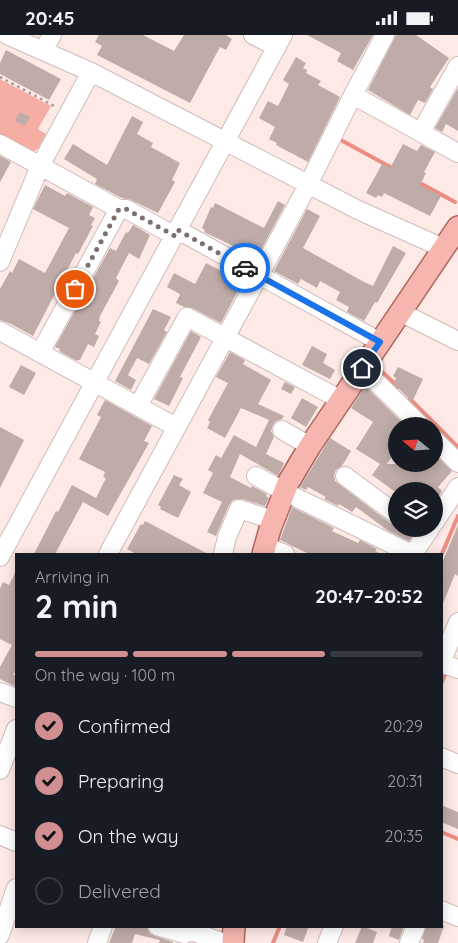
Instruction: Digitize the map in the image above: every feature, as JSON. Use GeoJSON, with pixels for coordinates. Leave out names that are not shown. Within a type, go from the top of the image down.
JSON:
{"type":"FeatureCollection","features":[{"type":"Feature","properties":{"kind":"main road"},"geometry":{"type":"LineString","coordinates":[[271,551],[274,521],[285,492],[310,446],[400,313],[451,251],[458,227]]}},
{"type":"Feature","properties":{"kind":"main road"},"geometry":{"type":"LineString","coordinates":[[233,943],[234,928]]}},
{"type":"Feature","properties":{"kind":"street"},"geometry":{"type":"LineString","coordinates":[[7,35],[92,72],[225,143],[358,210],[451,251]]}},
{"type":"Feature","properties":{"kind":"street"},"geometry":{"type":"LineString","coordinates":[[43,51],[52,35]]}},
{"type":"Feature","properties":{"kind":"street"},"geometry":{"type":"LineString","coordinates":[[0,557],[280,41],[253,35]]}},
{"type":"Feature","properties":{"kind":"street"},"geometry":{"type":"LineString","coordinates":[[109,553],[308,185],[353,95],[386,35]]}},
{"type":"Feature","properties":{"kind":"street"},"geometry":{"type":"LineString","coordinates":[[421,132],[458,66]]}},
{"type":"Feature","properties":{"kind":"street"},"geometry":{"type":"LineString","coordinates":[[0,262],[40,166],[92,72]]}},
{"type":"Feature","properties":{"kind":"street"},"geometry":{"type":"LineString","coordinates":[[353,95],[458,153]]}},
{"type":"Feature","properties":{"kind":"street"},"geometry":{"type":"LineString","coordinates":[[0,144],[119,209],[126,209],[259,275],[380,342]]}},
{"type":"Feature","properties":{"kind":"street"},"geometry":{"type":"LineString","coordinates":[[40,353],[119,209]]}},
{"type":"Feature","properties":{"kind":"street"},"geometry":{"type":"LineString","coordinates":[[400,313],[458,341]]}},
{"type":"Feature","properties":{"kind":"street"},"geometry":{"type":"LineString","coordinates":[[138,406],[187,317],[341,400]]}},
{"type":"Feature","properties":{"kind":"street"},"geometry":{"type":"LineString","coordinates":[[0,331],[176,427]]}},
{"type":"Feature","properties":{"kind":"street"},"geometry":{"type":"LineString","coordinates":[[362,368],[412,417]]}},
{"type":"Feature","properties":{"kind":"street"},"geometry":{"type":"LineString","coordinates":[[282,430],[310,446]]}},
{"type":"Feature","properties":{"kind":"street"},"geometry":{"type":"LineString","coordinates":[[443,448],[458,463]]}},
{"type":"Feature","properties":{"kind":"street"},"geometry":{"type":"LineString","coordinates":[[256,476],[410,553]]}},
{"type":"Feature","properties":{"kind":"street"},"geometry":{"type":"LineString","coordinates":[[345,476],[388,508]]}},
{"type":"Feature","properties":{"kind":"street"},"geometry":{"type":"LineString","coordinates":[[443,507],[458,487]]}},
{"type":"Feature","properties":{"kind":"street"},"geometry":{"type":"LineString","coordinates":[[223,553],[227,537],[239,509],[274,521]]}},
{"type":"Feature","properties":{"kind":"street"},"geometry":{"type":"LineString","coordinates":[[413,553],[422,537]]}},
{"type":"Feature","properties":{"kind":"street"},"geometry":{"type":"LineString","coordinates":[[443,658],[458,622]]}},
{"type":"Feature","properties":{"kind":"street"},"geometry":{"type":"LineString","coordinates":[[443,664],[458,669]]}},
{"type":"Feature","properties":{"kind":"street"},"geometry":{"type":"LineString","coordinates":[[0,691],[15,698]]}},
{"type":"Feature","properties":{"kind":"street"},"geometry":{"type":"LineString","coordinates":[[0,770],[15,732]]}},
{"type":"Feature","properties":{"kind":"street"},"geometry":{"type":"LineString","coordinates":[[443,758],[458,764]]}},
{"type":"Feature","properties":{"kind":"street"},"geometry":{"type":"LineString","coordinates":[[0,835],[15,842]]}},
{"type":"Feature","properties":{"kind":"street"},"geometry":{"type":"LineString","coordinates":[[0,935],[15,891]]}},
{"type":"Feature","properties":{"kind":"street"},"geometry":{"type":"LineString","coordinates":[[443,912],[458,917]]}},
{"type":"Feature","properties":{"kind":"street"},"geometry":{"type":"LineString","coordinates":[[97,943],[102,928]]}},
{"type":"Feature","properties":{"kind":"street"},"geometry":{"type":"LineString","coordinates":[[165,928],[224,943]]}},
{"type":"Feature","properties":{"kind":"street"},"geometry":{"type":"LineString","coordinates":[[327,943],[333,928]]}},
{"type":"Feature","properties":{"kind":"street"},"geometry":{"type":"LineString","coordinates":[[409,943],[415,928]]}},
{"type":"Feature","properties":{"kind":"path"},"geometry":{"type":"LineString","coordinates":[[0,77],[69,113]]}},
{"type":"Feature","properties":{"kind":"shaded area"},"geometry":{"type":"Polygon","coordinates":[[[0,79],[51,106],[38,129],[46,134],[38,149],[31,153],[0,136],[0,79]]]}},
{"type":"Feature","properties":{"kind":"building"},"geometry":{"type":"Polygon","coordinates":[[[99,35],[143,35],[174,51],[184,35],[226,35],[232,39],[226,50],[220,47],[190,103],[97,55],[102,46],[95,42],[99,35]]]}},
{"type":"Feature","properties":{"kind":"building"},"geometry":{"type":"Polygon","coordinates":[[[307,35],[373,35],[353,70],[337,61],[341,53],[307,35]]]}},
{"type":"Feature","properties":{"kind":"building"},"geometry":{"type":"Polygon","coordinates":[[[396,35],[416,35],[449,58],[430,87],[433,89],[425,103],[418,100],[410,115],[368,90],[396,35]]]}},
{"type":"Feature","properties":{"kind":"building"},"geometry":{"type":"Polygon","coordinates":[[[6,50],[61,79],[49,100],[0,74],[0,63],[6,50]]]}},
{"type":"Feature","properties":{"kind":"building"},"geometry":{"type":"Polygon","coordinates":[[[296,57],[306,63],[303,68],[307,70],[306,73],[321,81],[318,85],[340,97],[308,162],[276,145],[277,143],[269,139],[275,127],[259,118],[268,101],[278,106],[289,84],[283,80],[296,57]]]}},
{"type":"Feature","properties":{"kind":"building"},"geometry":{"type":"Polygon","coordinates":[[[458,88],[458,131],[446,124],[442,132],[435,128],[458,88]]]}},
{"type":"Feature","properties":{"kind":"building"},"geometry":{"type":"Polygon","coordinates":[[[20,112],[30,117],[25,126],[15,121],[20,112]]]}},
{"type":"Feature","properties":{"kind":"building"},"geometry":{"type":"Polygon","coordinates":[[[132,116],[143,122],[137,134],[153,143],[151,147],[180,163],[172,180],[175,182],[158,213],[95,184],[97,179],[64,159],[73,144],[107,165],[132,116]]]}},
{"type":"Feature","properties":{"kind":"building"},"geometry":{"type":"Polygon","coordinates":[[[403,144],[417,151],[421,145],[435,152],[424,172],[426,173],[420,185],[441,196],[430,216],[384,193],[382,197],[378,195],[376,198],[366,193],[382,164],[390,168],[403,144]]]}},
{"type":"Feature","properties":{"kind":"building"},"geometry":{"type":"Polygon","coordinates":[[[0,156],[11,162],[0,182],[0,156]]]}},
{"type":"Feature","properties":{"kind":"building"},"geometry":{"type":"Polygon","coordinates":[[[45,185],[65,196],[67,193],[93,207],[89,215],[95,218],[91,225],[93,226],[78,254],[76,253],[33,336],[0,320],[0,289],[10,271],[12,273],[19,259],[45,273],[69,228],[33,209],[45,185]]]}},
{"type":"Feature","properties":{"kind":"building"},"geometry":{"type":"Polygon","coordinates":[[[278,201],[285,205],[255,261],[246,256],[248,253],[204,232],[205,230],[202,228],[211,207],[213,208],[215,203],[264,228],[278,201]]]}},
{"type":"Feature","properties":{"kind":"building"},"geometry":{"type":"Polygon","coordinates":[[[307,209],[320,216],[303,248],[373,286],[393,246],[406,253],[377,303],[375,302],[364,321],[347,312],[349,307],[336,300],[340,292],[320,281],[317,288],[301,279],[298,284],[274,271],[307,209]]]}},
{"type":"Feature","properties":{"kind":"building"},"geometry":{"type":"Polygon","coordinates":[[[133,225],[150,235],[139,259],[129,253],[116,278],[119,281],[100,316],[99,321],[101,322],[95,334],[99,336],[94,347],[88,344],[80,360],[77,361],[55,347],[110,248],[116,251],[126,232],[128,233],[133,225]]]}},
{"type":"Feature","properties":{"kind":"building"},"geometry":{"type":"Polygon","coordinates":[[[206,263],[227,274],[226,277],[241,285],[221,323],[192,308],[176,303],[180,294],[167,287],[174,273],[195,284],[206,263]]]}},
{"type":"Feature","properties":{"kind":"building"},"geometry":{"type":"Polygon","coordinates":[[[153,309],[171,317],[164,330],[167,332],[149,364],[137,358],[128,375],[136,380],[131,390],[115,381],[153,309]]]}},
{"type":"Feature","properties":{"kind":"building"},"geometry":{"type":"Polygon","coordinates":[[[191,331],[201,337],[180,377],[183,378],[169,406],[154,399],[191,331]]]}},
{"type":"Feature","properties":{"kind":"building"},"geometry":{"type":"Polygon","coordinates":[[[312,346],[327,354],[323,363],[335,370],[330,379],[302,365],[312,346]]]}},
{"type":"Feature","properties":{"kind":"building"},"geometry":{"type":"Polygon","coordinates":[[[230,352],[245,360],[243,364],[271,380],[258,404],[284,416],[273,425],[271,431],[274,437],[266,454],[284,463],[278,476],[240,454],[230,477],[267,494],[266,496],[269,498],[265,506],[242,499],[233,500],[216,536],[207,532],[222,502],[203,493],[213,473],[208,470],[216,455],[221,458],[234,435],[256,447],[269,420],[241,408],[225,438],[207,428],[210,422],[208,420],[228,383],[216,377],[230,352]]]}},
{"type":"Feature","properties":{"kind":"building"},"geometry":{"type":"Polygon","coordinates":[[[21,365],[36,373],[24,395],[9,387],[21,365]]]}},
{"type":"Feature","properties":{"kind":"building"},"geometry":{"type":"Polygon","coordinates":[[[398,367],[423,379],[412,402],[394,384],[396,378],[393,376],[398,367]]]}},
{"type":"Feature","properties":{"kind":"building"},"geometry":{"type":"Polygon","coordinates":[[[285,382],[295,387],[291,394],[281,389],[285,382]]]}},
{"type":"Feature","properties":{"kind":"building"},"geometry":{"type":"Polygon","coordinates":[[[365,386],[397,417],[388,417],[388,473],[442,473],[443,462],[452,471],[442,482],[388,482],[388,487],[372,475],[380,464],[356,449],[373,422],[351,408],[365,386]]]}},
{"type":"Feature","properties":{"kind":"building"},"geometry":{"type":"Polygon","coordinates":[[[302,398],[318,407],[306,427],[291,418],[302,398]]]}},
{"type":"Feature","properties":{"kind":"building"},"geometry":{"type":"Polygon","coordinates":[[[105,400],[152,426],[144,441],[149,443],[108,516],[83,502],[56,553],[35,553],[72,485],[96,498],[106,478],[103,477],[105,472],[79,459],[101,417],[97,415],[105,400]]]}},
{"type":"Feature","properties":{"kind":"building"},"geometry":{"type":"Polygon","coordinates":[[[0,427],[24,440],[0,488],[0,427]]]}},
{"type":"Feature","properties":{"kind":"building"},"geometry":{"type":"Polygon","coordinates":[[[330,438],[351,451],[342,466],[336,470],[334,475],[335,481],[388,521],[388,530],[356,507],[352,512],[339,504],[338,506],[324,499],[326,497],[308,487],[306,490],[300,487],[330,438]]]}},
{"type":"Feature","properties":{"kind":"building"},"geometry":{"type":"Polygon","coordinates":[[[174,475],[183,479],[179,485],[191,492],[178,518],[160,509],[161,507],[158,505],[174,475]]]}},
{"type":"Feature","properties":{"kind":"building"},"geometry":{"type":"Polygon","coordinates":[[[292,507],[334,528],[332,531],[358,543],[360,540],[377,549],[375,551],[379,553],[307,553],[280,540],[292,507]]]}},
{"type":"Feature","properties":{"kind":"building"},"geometry":{"type":"Polygon","coordinates":[[[145,521],[206,553],[134,553],[127,549],[141,524],[143,525],[145,521]]]}},
{"type":"Feature","properties":{"kind":"building"},"geometry":{"type":"Polygon","coordinates":[[[458,525],[458,576],[455,574],[443,603],[443,560],[458,525]]]}},
{"type":"Feature","properties":{"kind":"building"},"geometry":{"type":"Polygon","coordinates":[[[401,537],[412,537],[409,541],[401,537]]]}},
{"type":"Feature","properties":{"kind":"building"},"geometry":{"type":"Polygon","coordinates":[[[15,573],[15,672],[13,675],[15,676],[15,686],[0,679],[0,667],[12,645],[0,639],[0,588],[3,582],[9,585],[15,573]]]}},
{"type":"Feature","properties":{"kind":"building"},"geometry":{"type":"Polygon","coordinates":[[[443,806],[458,812],[458,829],[443,823],[443,806]]]}},
{"type":"Feature","properties":{"kind":"building"},"geometry":{"type":"Polygon","coordinates":[[[444,926],[438,943],[423,943],[424,940],[422,939],[425,928],[443,928],[444,926]]]}},
{"type":"Feature","properties":{"kind":"building"},"geometry":{"type":"Polygon","coordinates":[[[115,928],[147,928],[150,934],[173,942],[159,943],[160,940],[135,934],[132,943],[109,943],[115,928]]]}},
{"type":"Feature","properties":{"kind":"building"},"geometry":{"type":"Polygon","coordinates":[[[286,928],[308,928],[303,942],[284,935],[286,928]]]}},
{"type":"Feature","properties":{"kind":"building"},"geometry":{"type":"Polygon","coordinates":[[[361,928],[377,932],[373,943],[355,943],[361,928]]]}},
{"type":"Feature","properties":{"kind":"building"},"geometry":{"type":"Polygon","coordinates":[[[391,928],[403,928],[399,940],[389,936],[391,928]]]}},
{"type":"Feature","properties":{"kind":"waterway"},"geometry":{"type":"LineString","coordinates":[[339,139],[394,169]]}},
{"type":"Feature","properties":{"kind":"waterway"},"geometry":{"type":"LineString","coordinates":[[418,182],[455,202]]}},
{"type":"Feature","properties":{"kind":"waterway"},"geometry":{"type":"LineString","coordinates":[[376,366],[398,387]]}},
{"type":"Feature","properties":{"kind":"waterway"},"geometry":{"type":"LineString","coordinates":[[410,399],[458,447]]}},
{"type":"Feature","properties":{"kind":"waterway"},"geometry":{"type":"LineString","coordinates":[[442,553],[458,516]]}},
{"type":"Feature","properties":{"kind":"waterway"},"geometry":{"type":"LineString","coordinates":[[443,679],[447,670]]}},
{"type":"Feature","properties":{"kind":"waterway"},"geometry":{"type":"LineString","coordinates":[[443,833],[458,839]]}},
{"type":"Feature","properties":{"kind":"waterway"},"geometry":{"type":"LineString","coordinates":[[273,943],[279,928]]}},
{"type":"Feature","properties":{"kind":"way so far"},"geometry":{"type":"LineString","coordinates":[[75,289],[119,209],[126,209],[175,236],[178,230],[245,268]]}},
{"type":"Feature","properties":{"kind":"route"},"geometry":{"type":"LineString","coordinates":[[245,268],[380,342],[362,368]]}}]}
